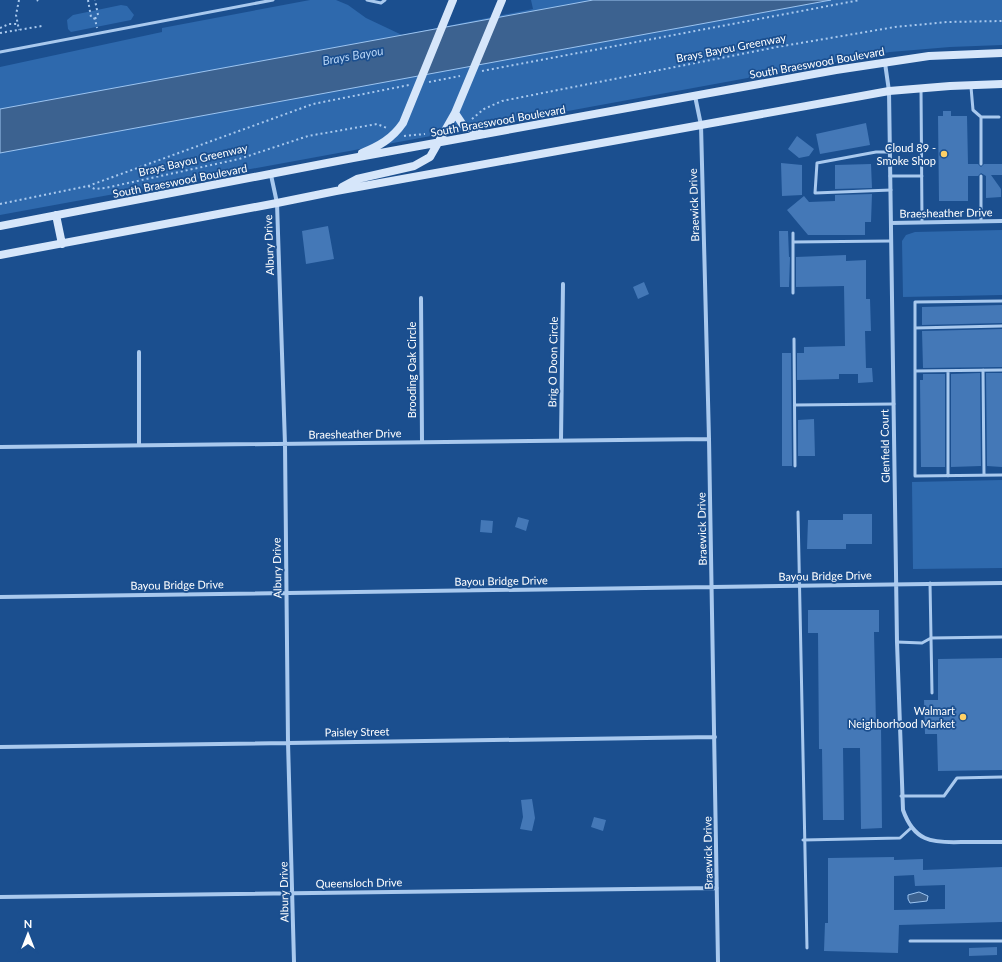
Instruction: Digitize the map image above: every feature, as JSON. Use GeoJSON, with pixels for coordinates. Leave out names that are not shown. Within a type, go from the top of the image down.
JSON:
{"type":"FeatureCollection","features":[{"type":"Feature","properties":{"kind":"main road"},"geometry":{"type":"LineString","coordinates":[[353,158],[384,144],[396,133],[412,102],[453,0]]}},
{"type":"Feature","properties":{"kind":"main road"},"geometry":{"type":"LineString","coordinates":[[336,191],[357,179],[422,163],[430,157],[455,113],[502,0]]}},
{"type":"Feature","properties":{"kind":"main road","name":"South Braeswood Boulevard"},"geometry":{"type":"LineString","coordinates":[[0,226],[353,158],[885,62],[929,56],[1002,53]]}},
{"type":"Feature","properties":{"kind":"main road"},"geometry":{"type":"LineString","coordinates":[[0,255],[277,204],[336,191],[889,91],[1002,84]]}},
{"type":"Feature","properties":{"kind":"main road"},"geometry":{"type":"LineString","coordinates":[[455,113],[463,125],[483,135]]}},
{"type":"Feature","properties":{"kind":"main road"},"geometry":{"type":"LineString","coordinates":[[56,216],[62,244]]}},
{"type":"Feature","properties":{"kind":"street","name":"Glenfield Court"},"geometry":{"type":"LineString","coordinates":[[885,62],[889,91],[897,642],[901,796],[903,810],[911,828]]}},
{"type":"Feature","properties":{"kind":"street","name":"Braewick Drive"},"geometry":{"type":"LineString","coordinates":[[695,96],[701,125],[712,586],[718,962]]}},
{"type":"Feature","properties":{"kind":"street","name":"Albury Drive"},"geometry":{"type":"LineString","coordinates":[[271,175],[277,204],[285,444],[288,742],[294,962]]}},
{"type":"Feature","properties":{"kind":"street","name":"Braesheather Drive"},"geometry":{"type":"LineString","coordinates":[[891,223],[1002,221]]}},
{"type":"Feature","properties":{"kind":"street","name":"Brig O Doon Circle"},"geometry":{"type":"LineString","coordinates":[[561,440],[563,284]]}},
{"type":"Feature","properties":{"kind":"street","name":"Brooding Oak Circle"},"geometry":{"type":"LineString","coordinates":[[421,298],[422,442]]}},
{"type":"Feature","properties":{"kind":"street"},"geometry":{"type":"LineString","coordinates":[[139,352],[139,445]]}},
{"type":"Feature","properties":{"kind":"street","name":"Braesheather Drive"},"geometry":{"type":"LineString","coordinates":[[0,447],[709,439]]}},
{"type":"Feature","properties":{"kind":"street","name":"Bayou Bridge Drive"},"geometry":{"type":"LineString","coordinates":[[0,597],[1002,583]]}},
{"type":"Feature","properties":{"kind":"street","name":"Paisley Street"},"geometry":{"type":"LineString","coordinates":[[0,747],[715,737]]}},
{"type":"Feature","properties":{"kind":"street"},"geometry":{"type":"LineString","coordinates":[[911,828],[926,840],[938,843],[1002,842]]}},
{"type":"Feature","properties":{"kind":"street","name":"Queensloch Drive"},"geometry":{"type":"LineString","coordinates":[[0,897],[293,892],[717,888]]}},
{"type":"Feature","properties":{"kind":"lane"},"geometry":{"type":"LineString","coordinates":[[0,52],[273,0]]}},
{"type":"Feature","properties":{"kind":"lane"},"geometry":{"type":"LineString","coordinates":[[367,0],[381,3],[385,0]]}},
{"type":"Feature","properties":{"kind":"lane"},"geometry":{"type":"LineString","coordinates":[[971,85],[973,110],[981,117],[999,117]]}},
{"type":"Feature","properties":{"kind":"lane"},"geometry":{"type":"LineString","coordinates":[[921,88],[922,222]]}},
{"type":"Feature","properties":{"kind":"lane"},"geometry":{"type":"LineString","coordinates":[[981,117],[981,164]]}},
{"type":"Feature","properties":{"kind":"lane"},"geometry":{"type":"LineString","coordinates":[[890,152],[876,152],[817,163],[815,193],[890,190]]}},
{"type":"Feature","properties":{"kind":"lane"},"geometry":{"type":"LineString","coordinates":[[890,176],[922,176]]}},
{"type":"Feature","properties":{"kind":"lane"},"geometry":{"type":"LineString","coordinates":[[981,176],[981,221]]}},
{"type":"Feature","properties":{"kind":"lane"},"geometry":{"type":"LineString","coordinates":[[793,234],[793,293]]}},
{"type":"Feature","properties":{"kind":"lane"},"geometry":{"type":"LineString","coordinates":[[793,242],[891,241]]}},
{"type":"Feature","properties":{"kind":"lane"},"geometry":{"type":"LineString","coordinates":[[1002,301],[915,302],[915,476],[1002,475]]}},
{"type":"Feature","properties":{"kind":"lane"},"geometry":{"type":"LineString","coordinates":[[915,328],[1002,326]]}},
{"type":"Feature","properties":{"kind":"lane"},"geometry":{"type":"LineString","coordinates":[[794,339],[796,466]]}},
{"type":"Feature","properties":{"kind":"lane"},"geometry":{"type":"LineString","coordinates":[[983,370],[984,475]]}},
{"type":"Feature","properties":{"kind":"lane"},"geometry":{"type":"LineString","coordinates":[[915,371],[1002,370]]}},
{"type":"Feature","properties":{"kind":"lane"},"geometry":{"type":"LineString","coordinates":[[948,371],[948,476]]}},
{"type":"Feature","properties":{"kind":"lane"},"geometry":{"type":"LineString","coordinates":[[794,405],[894,404]]}},
{"type":"Feature","properties":{"kind":"lane"},"geometry":{"type":"LineString","coordinates":[[798,512],[803,840],[807,948]]}},
{"type":"Feature","properties":{"kind":"lane"},"geometry":{"type":"LineString","coordinates":[[930,584],[932,693]]}},
{"type":"Feature","properties":{"kind":"lane"},"geometry":{"type":"LineString","coordinates":[[897,642],[922,642],[931,638],[1002,637]]}},
{"type":"Feature","properties":{"kind":"lane"},"geometry":{"type":"LineString","coordinates":[[901,796],[944,796],[958,778],[1002,777]]}},
{"type":"Feature","properties":{"kind":"lane"},"geometry":{"type":"LineString","coordinates":[[803,840],[900,838],[911,828]]}},
{"type":"Feature","properties":{"kind":"lane"},"geometry":{"type":"LineString","coordinates":[[910,941],[1002,941]]}},
{"type":"Feature","properties":{"kind":"path"},"geometry":{"type":"LineString","coordinates":[[19,0],[16,15],[19,30]]}},
{"type":"Feature","properties":{"kind":"path"},"geometry":{"type":"LineString","coordinates":[[88,0],[91,17],[95,19],[98,33]]}},
{"type":"Feature","properties":{"kind":"path"},"geometry":{"type":"LineString","coordinates":[[95,19],[98,15],[96,0]]}},
{"type":"Feature","properties":{"kind":"path"},"geometry":{"type":"LineString","coordinates":[[478,72],[860,0]]}},
{"type":"Feature","properties":{"kind":"path","name":"Brays Bayou Greenway"},"geometry":{"type":"LineString","coordinates":[[470,120],[484,109],[502,101],[777,47],[896,27],[947,22],[1002,21]]}},
{"type":"Feature","properties":{"kind":"path"},"geometry":{"type":"LineString","coordinates":[[0,28],[9,24],[18,24]]}},
{"type":"Feature","properties":{"kind":"path"},"geometry":{"type":"LineString","coordinates":[[0,33],[42,26]]}},
{"type":"Feature","properties":{"kind":"path"},"geometry":{"type":"LineString","coordinates":[[425,82],[463,75]]}},
{"type":"Feature","properties":{"kind":"path"},"geometry":{"type":"LineString","coordinates":[[88,186],[313,104],[410,85]]}},
{"type":"Feature","properties":{"kind":"path","name":"Brays Bayou Greenway"},"geometry":{"type":"LineString","coordinates":[[0,204],[88,186],[95,190],[232,161],[279,147],[308,136],[377,124],[388,128]]}},
{"type":"Feature","properties":{"kind":"path"},"geometry":{"type":"LineString","coordinates":[[402,135],[405,137],[431,133]]}},
{"type":"Feature","properties":{"kind":"shaded area"},"geometry":{"type":"Polygon","coordinates":[[[310,0],[336,0],[348,5],[366,18],[402,35],[533,9],[531,0],[1002,0],[1002,45],[950,47],[890,52],[0,215],[0,67],[162,32],[162,28],[310,0]]]}},
{"type":"Feature","properties":{"kind":"shaded area"},"geometry":{"type":"Polygon","coordinates":[[[121,5],[127,6],[134,15],[131,20],[71,32],[68,29],[67,20],[73,15],[121,5]]]}},
{"type":"Feature","properties":{"kind":"shaded area"},"geometry":{"type":"Polygon","coordinates":[[[1002,230],[1002,295],[903,297],[902,241],[906,235],[915,232],[1002,230]]]}},
{"type":"Feature","properties":{"kind":"shaded area"},"geometry":{"type":"Polygon","coordinates":[[[1002,480],[1002,568],[913,569],[912,482],[1002,480]]]}},
{"type":"Feature","properties":{"kind":"water","name":"Brays Bayou"},"geometry":{"type":"Polygon","coordinates":[[[593,0],[831,0],[0,153],[0,109],[593,0]]]}},
{"type":"Feature","properties":{"kind":"water"},"geometry":{"type":"Polygon","coordinates":[[[919,892],[928,896],[927,901],[910,903],[908,895],[919,892]]]}},
{"type":"Feature","properties":{"kind":"building"},"geometry":{"type":"Polygon","coordinates":[[[943,111],[951,111],[951,116],[967,116],[968,164],[978,164],[981,167],[984,164],[1002,164],[1002,175],[991,175],[1001,189],[1001,197],[986,198],[986,176],[981,173],[978,176],[968,176],[968,201],[939,201],[938,116],[943,116],[943,111]]]}},
{"type":"Feature","properties":{"kind":"building"},"geometry":{"type":"Polygon","coordinates":[[[866,123],[870,145],[820,154],[816,134],[866,123]]]}},
{"type":"Feature","properties":{"kind":"building"},"geometry":{"type":"Polygon","coordinates":[[[797,136],[814,149],[809,156],[799,158],[788,149],[797,136]]]}},
{"type":"Feature","properties":{"kind":"building"},"geometry":{"type":"Polygon","coordinates":[[[781,163],[802,165],[802,195],[782,196],[781,163]]]}},
{"type":"Feature","properties":{"kind":"building"},"geometry":{"type":"Polygon","coordinates":[[[871,164],[872,188],[835,189],[835,165],[871,164]]]}},
{"type":"Feature","properties":{"kind":"building"},"geometry":{"type":"Polygon","coordinates":[[[872,194],[871,222],[865,222],[865,235],[808,235],[787,210],[804,196],[809,202],[835,201],[835,195],[872,194]]]}},
{"type":"Feature","properties":{"kind":"building"},"geometry":{"type":"Polygon","coordinates":[[[328,226],[334,259],[306,264],[302,231],[328,226]]]}},
{"type":"Feature","properties":{"kind":"building"},"geometry":{"type":"Polygon","coordinates":[[[779,231],[788,231],[790,257],[789,287],[780,287],[779,231]]]}},
{"type":"Feature","properties":{"kind":"building"},"geometry":{"type":"Polygon","coordinates":[[[846,255],[846,261],[866,260],[866,299],[870,299],[871,331],[865,331],[866,368],[872,368],[873,382],[858,383],[858,374],[839,374],[839,379],[797,380],[797,353],[804,353],[804,347],[845,346],[844,286],[796,287],[796,257],[846,255]]]}},
{"type":"Feature","properties":{"kind":"building"},"geometry":{"type":"Polygon","coordinates":[[[644,282],[649,294],[638,299],[633,287],[644,282]]]}},
{"type":"Feature","properties":{"kind":"building"},"geometry":{"type":"Polygon","coordinates":[[[1002,305],[1002,323],[922,325],[922,307],[1002,305]]]}},
{"type":"Feature","properties":{"kind":"building"},"geometry":{"type":"Polygon","coordinates":[[[1002,329],[1002,367],[923,368],[922,331],[1002,329]]]}},
{"type":"Feature","properties":{"kind":"building"},"geometry":{"type":"Polygon","coordinates":[[[782,353],[791,353],[792,466],[782,466],[782,353]]]}},
{"type":"Feature","properties":{"kind":"building"},"geometry":{"type":"Polygon","coordinates":[[[980,373],[981,466],[951,467],[951,374],[980,373]]]}},
{"type":"Feature","properties":{"kind":"building"},"geometry":{"type":"Polygon","coordinates":[[[986,373],[1002,373],[1002,467],[987,466],[986,373]]]}},
{"type":"Feature","properties":{"kind":"building"},"geometry":{"type":"Polygon","coordinates":[[[923,374],[945,374],[945,467],[921,467],[920,380],[923,380],[923,374]]]}},
{"type":"Feature","properties":{"kind":"building"},"geometry":{"type":"Polygon","coordinates":[[[814,419],[815,456],[798,456],[798,420],[814,419]]]}},
{"type":"Feature","properties":{"kind":"building"},"geometry":{"type":"Polygon","coordinates":[[[843,514],[872,514],[872,544],[846,544],[846,549],[807,549],[808,520],[843,520],[843,514]]]}},
{"type":"Feature","properties":{"kind":"building"},"geometry":{"type":"Polygon","coordinates":[[[518,517],[529,520],[526,531],[515,527],[518,517]]]}},
{"type":"Feature","properties":{"kind":"building"},"geometry":{"type":"Polygon","coordinates":[[[481,520],[493,521],[492,533],[480,532],[481,520]]]}},
{"type":"Feature","properties":{"kind":"building"},"geometry":{"type":"Polygon","coordinates":[[[808,610],[879,610],[879,632],[874,632],[876,724],[881,724],[882,828],[861,829],[860,748],[843,748],[844,820],[823,820],[822,749],[819,749],[818,633],[808,633],[808,610]]]}},
{"type":"Feature","properties":{"kind":"building","name":"Walmart Neighborhood Market"},"geometry":{"type":"Polygon","coordinates":[[[1002,658],[1002,770],[938,771],[937,734],[925,734],[924,700],[938,700],[938,659],[1002,658]]]}},
{"type":"Feature","properties":{"kind":"building"},"geometry":{"type":"Polygon","coordinates":[[[532,799],[535,818],[532,831],[520,829],[523,817],[521,800],[532,799]]]}},
{"type":"Feature","properties":{"kind":"building"},"geometry":{"type":"Polygon","coordinates":[[[594,817],[606,820],[603,831],[591,827],[594,817]]]}},
{"type":"Feature","properties":{"kind":"building"},"geometry":{"type":"Polygon","coordinates":[[[894,857],[894,860],[923,859],[923,870],[1002,867],[1002,922],[899,925],[898,953],[824,951],[825,923],[828,923],[828,858],[894,857]],[[914,875],[894,876],[894,910],[945,909],[945,885],[915,886],[914,875]]]}},
{"type":"Feature","properties":{"kind":"building"},"geometry":{"type":"Polygon","coordinates":[[[997,947],[997,955],[969,956],[969,948],[997,947]]]}},
{"type":"Feature","properties":{"kind":"place","name":"Cloud 89 - Smoke Shop"},"geometry":{"type":"Point","coordinates":[944,154]}},
{"type":"Feature","properties":{"kind":"place","name":"Walmart Neighborhood Market"},"geometry":{"type":"Point","coordinates":[963,717]}}]}
